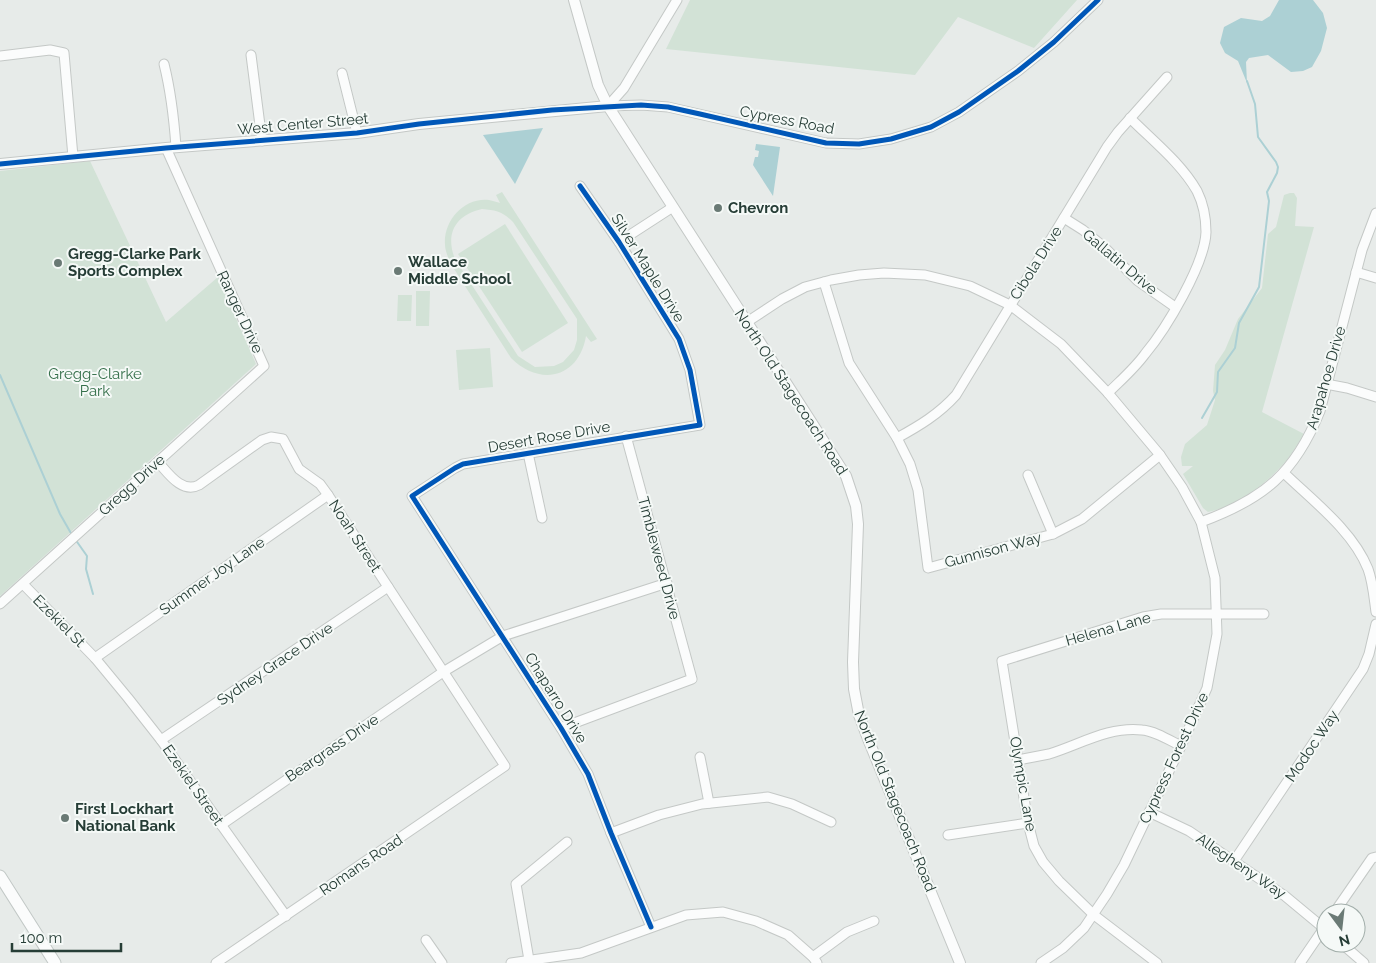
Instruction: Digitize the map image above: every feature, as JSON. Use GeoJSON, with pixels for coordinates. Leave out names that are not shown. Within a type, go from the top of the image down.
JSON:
{"type":"FeatureCollection","features":[{"type":"Feature","properties":{"kind":"main road"},"geometry":{"type":"LineString","coordinates":[[0,876],[55,963]]}},
{"type":"Feature","properties":{"kind":"street","name":"North Old Stagecoach Road"},"geometry":{"type":"LineString","coordinates":[[574,0],[598,84],[608,106],[841,466],[852,492],[858,524],[853,662],[854,689],[859,715],[960,963]]}},
{"type":"Feature","properties":{"kind":"street"},"geometry":{"type":"LineString","coordinates":[[608,106],[624,88],[677,0]]}},
{"type":"Feature","properties":{"kind":"street","name":"Cypress Road"},"geometry":{"type":"LineString","coordinates":[[608,106],[641,105],[668,107],[826,143],[859,144],[891,139],[931,127],[959,112],[1018,71],[1054,42],[1098,0]]}},
{"type":"Feature","properties":{"kind":"street"},"geometry":{"type":"LineString","coordinates":[[0,56],[50,50],[64,53],[73,157]]}},
{"type":"Feature","properties":{"kind":"street"},"geometry":{"type":"LineString","coordinates":[[251,55],[262,141]]}},
{"type":"Feature","properties":{"kind":"street"},"geometry":{"type":"LineString","coordinates":[[164,64],[173,106],[171,148]]}},
{"type":"Feature","properties":{"kind":"street"},"geometry":{"type":"LineString","coordinates":[[342,73],[357,134]]}},
{"type":"Feature","properties":{"kind":"street","name":"Cibola Drive"},"geometry":{"type":"LineString","coordinates":[[898,438],[944,408],[956,396],[1107,147],[1167,77]]}},
{"type":"Feature","properties":{"kind":"street","name":"West Center Street"},"geometry":{"type":"LineString","coordinates":[[0,164],[171,148],[357,134],[419,124],[608,106]]}},
{"type":"Feature","properties":{"kind":"street"},"geometry":{"type":"LineString","coordinates":[[1108,393],[1145,355],[1175,307],[1200,258],[1206,234],[1204,214],[1197,193],[1188,177],[1130,118]]}},
{"type":"Feature","properties":{"kind":"street","name":"Ranger Drive"},"geometry":{"type":"LineString","coordinates":[[171,148],[264,366]]}},
{"type":"Feature","properties":{"kind":"street","name":"Silver Maple Drive"},"geometry":{"type":"LineString","coordinates":[[580,186],[618,242],[678,339],[690,370],[700,425]]}},
{"type":"Feature","properties":{"kind":"street"},"geometry":{"type":"LineString","coordinates":[[618,242],[673,207]]}},
{"type":"Feature","properties":{"kind":"street","name":"Arapahoe Drive"},"geometry":{"type":"LineString","coordinates":[[1202,522],[1225,514],[1249,502],[1267,489],[1284,473],[1298,455],[1310,434],[1320,411],[1356,272],[1376,213]]}},
{"type":"Feature","properties":{"kind":"street","name":"Gallatin Drive"},"geometry":{"type":"LineString","coordinates":[[1064,218],[1104,247],[1138,281],[1175,307]]}},
{"type":"Feature","properties":{"kind":"street"},"geometry":{"type":"LineString","coordinates":[[1356,272],[1376,278]]}},
{"type":"Feature","properties":{"kind":"street","name":"Cypress Forest Drive"},"geometry":{"type":"LineString","coordinates":[[747,322],[804,287],[859,275],[884,273],[925,275],[970,286],[1010,305],[1061,344],[1108,393],[1160,455],[1182,487],[1202,522],[1215,578],[1217,634],[1207,688],[1124,865],[1094,915],[1063,948],[1041,963]]}},
{"type":"Feature","properties":{"kind":"street","name":"Gunnison Way"},"geometry":{"type":"LineString","coordinates":[[824,282],[849,363],[898,438],[910,464],[918,490],[928,568],[1053,534],[1082,519],[1160,455]]}},
{"type":"Feature","properties":{"kind":"street","name":"Gregg Drive"},"geometry":{"type":"LineString","coordinates":[[0,604],[264,366]]}},
{"type":"Feature","properties":{"kind":"street"},"geometry":{"type":"LineString","coordinates":[[1326,384],[1376,397]]}},
{"type":"Feature","properties":{"kind":"street","name":"Desert Rose Drive"},"geometry":{"type":"LineString","coordinates":[[412,496],[463,464],[700,425]]}},
{"type":"Feature","properties":{"kind":"street","name":"Timbleweed Drive"},"geometry":{"type":"LineString","coordinates":[[561,728],[692,679],[626,436]]}},
{"type":"Feature","properties":{"kind":"street","name":"Noah Street"},"geometry":{"type":"LineString","coordinates":[[158,462],[182,485],[191,488],[199,485],[262,440],[280,437],[286,442],[299,469],[320,484],[328,495],[505,766]]}},
{"type":"Feature","properties":{"kind":"street"},"geometry":{"type":"LineString","coordinates":[[528,453],[542,518]]}},
{"type":"Feature","properties":{"kind":"street"},"geometry":{"type":"LineString","coordinates":[[1284,473],[1348,535],[1360,552],[1368,570],[1376,612]]}},
{"type":"Feature","properties":{"kind":"street"},"geometry":{"type":"LineString","coordinates":[[1028,475],[1053,534]]}},
{"type":"Feature","properties":{"kind":"street","name":"Summer Joy Lane"},"geometry":{"type":"LineString","coordinates":[[95,658],[328,495]]}},
{"type":"Feature","properties":{"kind":"street","name":"Chaparro Drive"},"geometry":{"type":"LineString","coordinates":[[412,496],[503,636],[588,774],[651,928]]}},
{"type":"Feature","properties":{"kind":"street"},"geometry":{"type":"LineString","coordinates":[[503,636],[667,583]]}},
{"type":"Feature","properties":{"kind":"street","name":"Ezekiel St"},"geometry":{"type":"LineString","coordinates":[[22,584],[95,658]]}},
{"type":"Feature","properties":{"kind":"street","name":"Sydney Grace Drive"},"geometry":{"type":"LineString","coordinates":[[161,740],[388,587]]}},
{"type":"Feature","properties":{"kind":"street","name":"Helena Lane"},"geometry":{"type":"LineString","coordinates":[[1002,661],[1143,617],[1161,614],[1264,614]]}},
{"type":"Feature","properties":{"kind":"street","name":"Modoc Way"},"geometry":{"type":"LineString","coordinates":[[1234,861],[1362,669],[1369,654],[1376,624]]}},
{"type":"Feature","properties":{"kind":"street","name":"Beargrass Drive"},"geometry":{"type":"LineString","coordinates":[[221,825],[443,672],[503,636]]}},
{"type":"Feature","properties":{"kind":"street","name":"Ezekiel Street"},"geometry":{"type":"LineString","coordinates":[[95,658],[161,740],[286,916]]}},
{"type":"Feature","properties":{"kind":"street","name":"Olympic Lane"},"geometry":{"type":"LineString","coordinates":[[1002,661],[1028,823],[1034,846],[1043,862],[1059,881],[1094,915],[1157,963]]}},
{"type":"Feature","properties":{"kind":"street"},"geometry":{"type":"LineString","coordinates":[[1018,760],[1049,754],[1111,732],[1126,729],[1144,730],[1164,737],[1181,746]]}},
{"type":"Feature","properties":{"kind":"street"},"geometry":{"type":"LineString","coordinates":[[700,757],[709,803]]}},
{"type":"Feature","properties":{"kind":"street","name":"Romans Road"},"geometry":{"type":"LineString","coordinates":[[216,963],[505,766]]}},
{"type":"Feature","properties":{"kind":"street"},"geometry":{"type":"LineString","coordinates":[[611,834],[659,815],[709,803],[768,797],[792,804],[831,822]]}},
{"type":"Feature","properties":{"kind":"street","name":"Allegheny Way"},"geometry":{"type":"LineString","coordinates":[[1149,812],[1189,831],[1285,896],[1316,921]]}},
{"type":"Feature","properties":{"kind":"street"},"geometry":{"type":"LineString","coordinates":[[948,835],[1028,823]]}},
{"type":"Feature","properties":{"kind":"street"},"geometry":{"type":"LineString","coordinates":[[529,960],[516,884],[567,842]]}},
{"type":"Feature","properties":{"kind":"street"},"geometry":{"type":"LineString","coordinates":[[1341,903],[1372,858],[1376,857]]}},
{"type":"Feature","properties":{"kind":"street"},"geometry":{"type":"LineString","coordinates":[[511,963],[581,953],[686,914],[723,912],[756,921],[788,935],[815,960],[847,932],[874,921]]}},
{"type":"Feature","properties":{"kind":"street"},"geometry":{"type":"LineString","coordinates":[[426,940],[442,963]]}},
{"type":"Feature","properties":{"kind":"street"},"geometry":{"type":"LineString","coordinates":[[1300,963],[1316,941]]}},
{"type":"Feature","properties":{"kind":"street"},"geometry":{"type":"LineString","coordinates":[[1352,953],[1364,963]]}},
{"type":"Feature","properties":{"kind":"green space"},"geometry":{"type":"Polygon","coordinates":[[[690,0],[1077,0],[1034,48],[958,17],[915,75],[666,49],[690,0]]]}},
{"type":"Feature","properties":{"kind":"green space","name":"Gregg-Clarke Park"},"geometry":{"type":"Polygon","coordinates":[[[90,161],[166,322],[218,277],[256,364],[0,596],[0,171],[90,161]]]}},
{"type":"Feature","properties":{"kind":"green space"},"geometry":{"type":"Polygon","coordinates":[[[502,192],[597,339],[591,342],[586,336],[582,350],[575,361],[567,369],[557,374],[534,373],[522,367],[511,358],[449,261],[445,247],[445,236],[451,219],[471,202],[489,200],[500,203],[496,195],[502,192]],[[482,209],[465,216],[455,227],[451,241],[455,259],[518,356],[535,367],[554,366],[563,362],[574,350],[577,340],[577,319],[513,222],[495,211],[482,209]]]}},
{"type":"Feature","properties":{"kind":"green space"},"geometry":{"type":"Polygon","coordinates":[[[1294,193],[1297,198],[1295,226],[1314,227],[1262,412],[1304,434],[1287,460],[1271,477],[1231,505],[1208,512],[1203,508],[1183,474],[1193,466],[1182,466],[1181,457],[1185,444],[1207,425],[1215,400],[1213,391],[1215,365],[1225,350],[1238,319],[1262,288],[1268,234],[1276,227],[1284,195],[1294,193]]]}},
{"type":"Feature","properties":{"kind":"green space"},"geometry":{"type":"Polygon","coordinates":[[[505,224],[568,323],[522,352],[458,254],[505,224]]]}},
{"type":"Feature","properties":{"kind":"green space"},"geometry":{"type":"Polygon","coordinates":[[[416,291],[430,291],[429,326],[416,326],[416,291]]]}},
{"type":"Feature","properties":{"kind":"green space"},"geometry":{"type":"Polygon","coordinates":[[[398,295],[412,295],[411,321],[397,321],[398,295]]]}},
{"type":"Feature","properties":{"kind":"green space"},"geometry":{"type":"Polygon","coordinates":[[[490,348],[493,387],[459,390],[456,350],[490,348]]]}},
{"type":"Feature","properties":{"kind":"water"},"geometry":{"type":"Polygon","coordinates":[[[1279,0],[1313,0],[1323,13],[1327,28],[1321,51],[1312,67],[1303,71],[1291,72],[1268,55],[1249,58],[1246,62],[1247,83],[1238,61],[1225,53],[1220,43],[1224,27],[1241,18],[1262,21],[1270,16],[1279,0]]]}},
{"type":"Feature","properties":{"kind":"water"},"geometry":{"type":"Polygon","coordinates":[[[543,128],[515,184],[483,135],[543,128]]]}},
{"type":"Feature","properties":{"kind":"water"},"geometry":{"type":"Polygon","coordinates":[[[756,144],[780,147],[773,196],[753,165],[759,151],[755,150],[756,144]]]}},
{"type":"Feature","properties":{"kind":"waterway"},"geometry":{"type":"LineString","coordinates":[[1202,418],[1217,392],[1218,372],[1235,348],[1239,323],[1259,287],[1269,201],[1267,192],[1277,173],[1278,167],[1258,137],[1255,104],[1247,81]]}},
{"type":"Feature","properties":{"kind":"waterway"},"geometry":{"type":"LineString","coordinates":[[0,375],[60,514],[72,535]]}},
{"type":"Feature","properties":{"kind":"waterway"},"geometry":{"type":"LineString","coordinates":[[75,539],[87,556],[86,569],[93,594]]}},
{"type":"Feature","properties":{"kind":"cycle path"},"geometry":{"type":"LineString","coordinates":[[0,164],[166,148],[357,133],[419,124],[552,110],[641,105],[668,107],[826,143],[859,144],[891,139],[931,127],[959,112],[1018,71],[1054,42],[1098,0]]}},
{"type":"Feature","properties":{"kind":"cycle path"},"geometry":{"type":"LineString","coordinates":[[580,186],[619,242],[679,339],[690,370],[700,425],[463,464],[412,496],[561,728],[588,774],[651,927]]}},
{"type":"Feature","properties":{"kind":"place","name":"Chevron"},"geometry":{"type":"Point","coordinates":[718,208]}},
{"type":"Feature","properties":{"kind":"place","name":"Gregg-Clarke Park Sports Complex"},"geometry":{"type":"Point","coordinates":[58,263]}},
{"type":"Feature","properties":{"kind":"place","name":"Wallace Middle School"},"geometry":{"type":"Point","coordinates":[398,271]}},
{"type":"Feature","properties":{"kind":"place","name":"First Lockhart National Bank"},"geometry":{"type":"Point","coordinates":[65,818]}}]}
